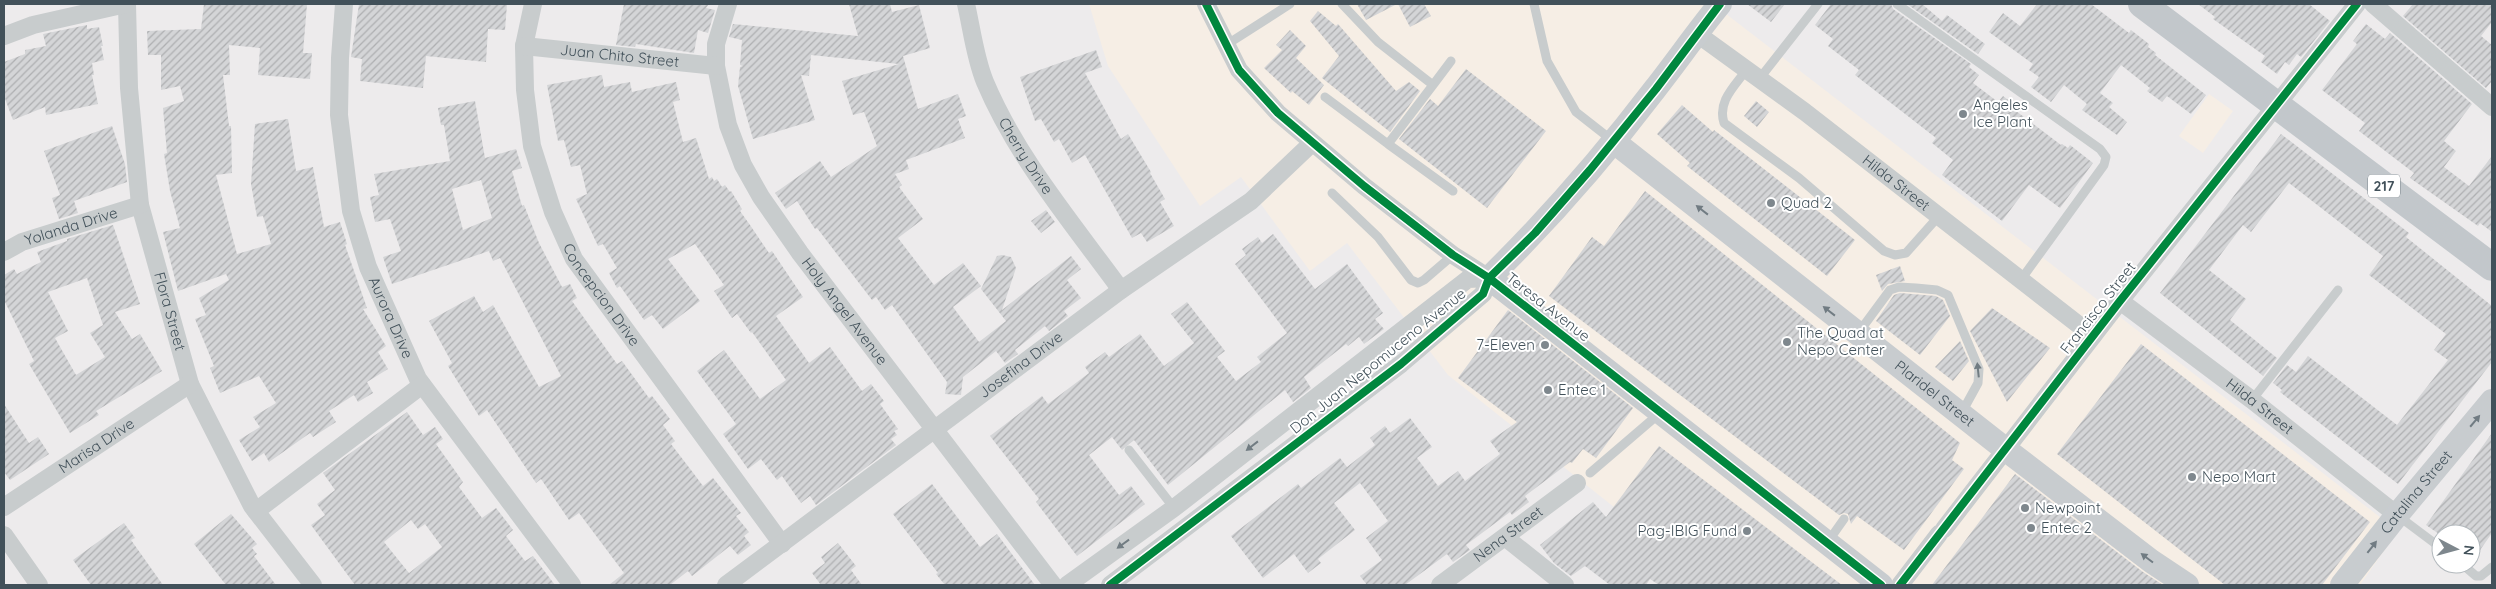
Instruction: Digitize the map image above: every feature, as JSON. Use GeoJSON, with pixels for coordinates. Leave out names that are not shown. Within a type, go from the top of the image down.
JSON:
{"type":"FeatureCollection","features":[{"type":"Feature","properties":{"kind":"main road","name":"217"},"geometry":{"type":"LineString","coordinates":[[2142,4],[2492,267]]}},
{"type":"Feature","properties":{"kind":"street"},"geometry":{"type":"LineString","coordinates":[[4,36],[33,25],[126,4]]}},
{"type":"Feature","properties":{"kind":"street","name":"Flora Street"},"geometry":{"type":"LineString","coordinates":[[126,4],[130,88],[140,205],[190,384],[256,511],[314,585]]}},
{"type":"Feature","properties":{"kind":"street","name":"Aurora Drive"},"geometry":{"type":"LineString","coordinates":[[344,4],[340,58],[339,115],[351,211],[368,267],[390,322],[422,385],[572,585]]}},
{"type":"Feature","properties":{"kind":"street","name":"Concepcion Drive"},"geometry":{"type":"LineString","coordinates":[[533,4],[524,46],[525,90],[532,146],[553,212],[574,260],[782,544]]}},
{"type":"Feature","properties":{"kind":"street","name":"Holy Angel Avenue"},"geometry":{"type":"LineString","coordinates":[[728,4],[716,44],[716,66],[728,125],[743,165],[761,197],[800,253],[1053,585]]}},
{"type":"Feature","properties":{"kind":"street","name":"Cherry Drive"},"geometry":{"type":"LineString","coordinates":[[966,4],[979,65],[1002,116],[1029,164],[1121,290]]}},
{"type":"Feature","properties":{"kind":"street","name":"Teresa Avenue"},"geometry":{"type":"LineString","coordinates":[[1206,4],[1239,70],[1278,112],[1312,143],[1453,255],[1489,278],[1881,585]]}},
{"type":"Feature","properties":{"kind":"street","name":"Don Juan Nepomuceno Avenue"},"geometry":{"type":"LineString","coordinates":[[1110,585],[1287,450],[1442,329],[1483,294],[1489,278],[1535,233],[1614,141],[1720,4]]}},
{"type":"Feature","properties":{"kind":"street","name":"Francisco Street"},"geometry":{"type":"LineString","coordinates":[[1900,585],[2120,301],[2357,4]]}},
{"type":"Feature","properties":{"kind":"street"},"geometry":{"type":"LineString","coordinates":[[2373,4],[2492,107]]}},
{"type":"Feature","properties":{"kind":"street","name":"Hilda Street"},"geometry":{"type":"LineString","coordinates":[[1696,33],[1753,74],[2093,336]]}},
{"type":"Feature","properties":{"kind":"street","name":"Juan Chito Street"},"geometry":{"type":"LineString","coordinates":[[524,46],[716,66]]}},
{"type":"Feature","properties":{"kind":"street","name":"Plaridel Street"},"geometry":{"type":"LineString","coordinates":[[1614,141],[2005,449],[2151,561],[2187,585]]}},
{"type":"Feature","properties":{"kind":"street","name":"Josefina Drive"},"geometry":{"type":"LineString","coordinates":[[726,585],[1121,290],[1251,201],[1312,143]]}},
{"type":"Feature","properties":{"kind":"street","name":"Yolanda Drive"},"geometry":{"type":"LineString","coordinates":[[4,252],[22,242],[140,205]]}},
{"type":"Feature","properties":{"kind":"street","name":"Don Juan Nepomuceno Avenue"},"geometry":{"type":"LineString","coordinates":[[1067,585],[1174,508],[1468,279],[1489,278]]}},
{"type":"Feature","properties":{"kind":"street","name":"Hilda Street"},"geometry":{"type":"LineString","coordinates":[[2120,301],[2252,400],[2397,516]]}},
{"type":"Feature","properties":{"kind":"street","name":"Marisa Drive"},"geometry":{"type":"LineString","coordinates":[[4,508],[190,384]]}},
{"type":"Feature","properties":{"kind":"street"},"geometry":{"type":"LineString","coordinates":[[256,511],[422,385]]}},
{"type":"Feature","properties":{"kind":"street","name":"Catalina Street"},"geometry":{"type":"LineString","coordinates":[[2342,585],[2492,401]]}},
{"type":"Feature","properties":{"kind":"street"},"geometry":{"type":"LineString","coordinates":[[1274,430],[1287,450]]}},
{"type":"Feature","properties":{"kind":"street","name":"Nena Street"},"geometry":{"type":"LineString","coordinates":[[1440,585],[1506,538],[1584,478]]}},
{"type":"Feature","properties":{"kind":"street"},"geometry":{"type":"LineString","coordinates":[[4,535],[40,585]]}},
{"type":"Feature","properties":{"kind":"street"},"geometry":{"type":"LineString","coordinates":[[1506,538],[1565,585]]}},
{"type":"Feature","properties":{"kind":"lane"},"geometry":{"type":"LineString","coordinates":[[1226,45],[1290,4]]}},
{"type":"Feature","properties":{"kind":"lane"},"geometry":{"type":"LineString","coordinates":[[1342,4],[1378,42],[1433,85]]}},
{"type":"Feature","properties":{"kind":"lane"},"geometry":{"type":"LineString","coordinates":[[1534,4],[1547,61],[1576,112],[1614,141]]}},
{"type":"Feature","properties":{"kind":"lane"},"geometry":{"type":"LineString","coordinates":[[1818,4],[1753,74],[1723,103],[1721,112],[1724,122],[1794,173],[1884,251],[1895,255],[1906,253],[1938,217]]}},
{"type":"Feature","properties":{"kind":"lane"},"geometry":{"type":"LineString","coordinates":[[1897,4],[2100,149],[2106,157],[2104,165],[2020,281]]}},
{"type":"Feature","properties":{"kind":"lane"},"geometry":{"type":"LineString","coordinates":[[1388,144],[1451,61]]}},
{"type":"Feature","properties":{"kind":"lane"},"geometry":{"type":"LineString","coordinates":[[1325,98],[1452,191]]}},
{"type":"Feature","properties":{"kind":"lane"},"geometry":{"type":"LineString","coordinates":[[1332,194],[1378,237],[1411,280],[1418,283],[1424,280],[1453,255]]}},
{"type":"Feature","properties":{"kind":"lane"},"geometry":{"type":"LineString","coordinates":[[1858,333],[1890,290],[1899,287],[1916,288],[1937,290],[1948,295],[1979,369],[1978,383],[1961,414]]}},
{"type":"Feature","properties":{"kind":"lane"},"geometry":{"type":"LineString","coordinates":[[2252,400],[2338,290]]}},
{"type":"Feature","properties":{"kind":"lane"},"geometry":{"type":"LineString","coordinates":[[1584,478],[1660,412]]}},
{"type":"Feature","properties":{"kind":"lane"},"geometry":{"type":"LineString","coordinates":[[1129,450],[1174,508]]}},
{"type":"Feature","properties":{"kind":"lane"},"geometry":{"type":"LineString","coordinates":[[2397,516],[2431,541]]}},
{"type":"Feature","properties":{"kind":"lane"},"geometry":{"type":"LineString","coordinates":[[1827,543],[1844,519]]}},
{"type":"Feature","properties":{"kind":"lane"},"geometry":{"type":"LineString","coordinates":[[2474,574],[2482,576],[2492,567]]}},
{"type":"Feature","properties":{"kind":"shaded area"},"geometry":{"type":"Polygon","coordinates":[[[1089,4],[1708,4],[1717,7],[2398,531],[2360,585],[1712,585],[1448,375],[1347,243],[1310,271],[1241,177],[1200,206],[1108,66],[1089,4]]]}},
{"type":"Feature","properties":{"kind":"shaded area"},"geometry":{"type":"Polygon","coordinates":[[[2209,94],[2233,111],[2203,153],[2179,136],[2209,94]]]}},
{"type":"Feature","properties":{"kind":"building"},"geometry":{"type":"Polygon","coordinates":[[[204,4],[307,4],[303,53],[312,53],[310,79],[258,75],[260,48],[229,45],[230,75],[223,75],[229,126],[231,126],[232,173],[216,175],[237,254],[271,244],[263,216],[257,217],[251,184],[255,124],[288,119],[296,171],[313,167],[324,227],[340,222],[347,244],[345,245],[367,308],[363,309],[386,346],[378,352],[388,369],[367,382],[373,393],[358,402],[354,395],[329,411],[336,422],[313,437],[310,433],[269,462],[264,453],[252,461],[239,440],[260,427],[253,417],[276,403],[259,376],[220,393],[210,368],[214,366],[195,319],[206,315],[199,298],[229,280],[226,274],[178,291],[163,232],[180,228],[170,191],[164,154],[167,153],[163,108],[184,101],[180,86],[161,90],[161,55],[148,55],[147,31],[201,29],[204,4]]]}},
{"type":"Feature","properties":{"kind":"building"},"geometry":{"type":"Polygon","coordinates":[[[359,4],[507,4],[505,30],[488,29],[486,62],[426,56],[423,88],[360,81],[362,59],[351,57],[359,4]]]}},
{"type":"Feature","properties":{"kind":"building"},"geometry":{"type":"Polygon","coordinates":[[[624,4],[709,4],[706,8],[715,10],[708,33],[698,30],[694,53],[636,44],[635,47],[616,45],[624,4]]]}},
{"type":"Feature","properties":{"kind":"building"},"geometry":{"type":"Polygon","coordinates":[[[849,4],[890,4],[892,12],[919,5],[930,48],[903,56],[918,109],[958,94],[966,116],[958,119],[965,138],[906,160],[909,169],[895,174],[902,185],[899,187],[923,219],[898,238],[934,285],[963,263],[981,286],[953,307],[979,342],[1006,321],[981,289],[997,256],[1011,257],[1016,268],[1002,310],[1071,256],[1081,269],[1067,280],[1081,298],[1064,311],[1068,316],[1049,331],[1045,326],[1015,350],[1018,354],[1005,363],[996,351],[963,377],[961,395],[945,394],[947,382],[892,305],[885,310],[876,297],[872,300],[817,228],[815,229],[797,201],[786,209],[775,193],[820,161],[831,177],[877,146],[864,112],[853,115],[842,81],[899,64],[811,55],[809,76],[801,75],[815,120],[753,139],[738,86],[740,67],[743,66],[740,65],[742,40],[729,37],[733,24],[858,36],[849,4]]]}},
{"type":"Feature","properties":{"kind":"building"},"geometry":{"type":"Polygon","coordinates":[[[1357,4],[1397,4],[1366,20],[1357,4]]]}},
{"type":"Feature","properties":{"kind":"building"},"geometry":{"type":"Polygon","coordinates":[[[1398,4],[1424,4],[1431,16],[1410,27],[1398,4]]]}},
{"type":"Feature","properties":{"kind":"building"},"geometry":{"type":"Polygon","coordinates":[[[1747,4],[1785,4],[1771,22],[1747,4]]]}},
{"type":"Feature","properties":{"kind":"building","name":"Angeles Ice Plant"},"geometry":{"type":"Polygon","coordinates":[[[1831,4],[1891,4],[1893,9],[1971,64],[1969,67],[1979,75],[1973,83],[1998,102],[2003,96],[2015,105],[2012,108],[2061,145],[2068,148],[2070,145],[2093,163],[2060,208],[2029,185],[2002,221],[1942,175],[1953,160],[1932,143],[1936,138],[1855,75],[1859,70],[1828,46],[1833,39],[1815,25],[1831,4]]]}},
{"type":"Feature","properties":{"kind":"building"},"geometry":{"type":"Polygon","coordinates":[[[1907,4],[1922,4],[1942,21],[1947,15],[1985,44],[1978,54],[1907,4]]]}},
{"type":"Feature","properties":{"kind":"building"},"geometry":{"type":"Polygon","coordinates":[[[2037,4],[2091,4],[2129,33],[2131,30],[2149,44],[2148,47],[2156,53],[2155,55],[2206,95],[2191,114],[2167,96],[2162,102],[2147,91],[2150,88],[2121,65],[2100,93],[2113,103],[2109,107],[2127,122],[2117,135],[2082,110],[2087,104],[2064,85],[2051,102],[2031,87],[2039,77],[2029,70],[2033,64],[1989,32],[2003,13],[2020,26],[2037,4]]]}},
{"type":"Feature","properties":{"kind":"building"},"geometry":{"type":"Polygon","coordinates":[[[2198,4],[2309,4],[2330,21],[2301,57],[2297,54],[2289,65],[2285,62],[2277,74],[2261,62],[2265,56],[2213,19],[2215,17],[2198,4]]]}},
{"type":"Feature","properties":{"kind":"building"},"geometry":{"type":"Polygon","coordinates":[[[2413,4],[2492,4],[2492,22],[2481,36],[2492,45],[2492,81],[2486,88],[2403,16],[2413,4]]]}},
{"type":"Feature","properties":{"kind":"building"},"geometry":{"type":"Polygon","coordinates":[[[1318,11],[1336,26],[1338,24],[1396,91],[1409,82],[1420,91],[1390,132],[1322,78],[1339,56],[1310,21],[1318,11]]]}},
{"type":"Feature","properties":{"kind":"building"},"geometry":{"type":"Polygon","coordinates":[[[2366,24],[2385,39],[2390,33],[2472,104],[2444,141],[2456,151],[2444,167],[2469,186],[2492,156],[2492,232],[2480,223],[2478,226],[2410,178],[2414,173],[2359,131],[2365,123],[2322,90],[2357,44],[2353,41],[2366,24]]]}},
{"type":"Feature","properties":{"kind":"building"},"geometry":{"type":"Polygon","coordinates":[[[87,25],[87,29],[99,27],[103,46],[101,46],[104,60],[92,63],[94,75],[92,75],[98,104],[46,115],[45,107],[13,120],[4,96],[4,62],[25,54],[25,50],[46,46],[43,34],[87,25]]]}},
{"type":"Feature","properties":{"kind":"building"},"geometry":{"type":"Polygon","coordinates":[[[1290,30],[1306,46],[1296,58],[1324,85],[1309,105],[1292,91],[1291,93],[1264,68],[1282,50],[1276,45],[1290,30]]]}},
{"type":"Feature","properties":{"kind":"building"},"geometry":{"type":"Polygon","coordinates":[[[1096,50],[1102,67],[1085,73],[1121,139],[1128,134],[1151,172],[1165,199],[1160,202],[1174,226],[1147,242],[1141,233],[1132,238],[1085,155],[1072,163],[1059,139],[1054,142],[1041,119],[1035,121],[1020,77],[1096,50]]]}},
{"type":"Feature","properties":{"kind":"building"},"geometry":{"type":"Polygon","coordinates":[[[1466,69],[1546,131],[1487,208],[1399,139],[1430,99],[1438,106],[1466,69]]]}},
{"type":"Feature","properties":{"kind":"building"},"geometry":{"type":"Polygon","coordinates":[[[602,75],[604,87],[630,82],[632,92],[676,82],[680,100],[673,102],[683,142],[696,138],[709,179],[712,177],[714,181],[717,179],[722,187],[725,185],[731,191],[742,209],[740,211],[769,253],[772,251],[803,297],[776,316],[809,363],[830,347],[862,391],[871,384],[884,401],[880,404],[898,429],[894,431],[897,435],[891,439],[896,445],[816,505],[810,496],[801,503],[782,476],[777,480],[761,459],[748,469],[723,434],[736,424],[697,371],[724,350],[760,399],[786,380],[737,314],[732,318],[714,291],[724,285],[695,244],[668,259],[700,301],[663,329],[652,315],[644,320],[620,286],[617,288],[609,273],[617,268],[603,244],[598,246],[576,199],[587,194],[580,165],[571,167],[564,140],[558,141],[547,85],[602,75]]]}},
{"type":"Feature","properties":{"kind":"building"},"geometry":{"type":"Polygon","coordinates":[[[475,101],[485,158],[516,149],[522,168],[512,171],[522,206],[524,205],[539,243],[562,287],[570,284],[577,298],[572,301],[617,364],[622,361],[649,398],[652,396],[670,419],[663,425],[675,441],[671,444],[703,486],[713,478],[741,513],[736,516],[749,532],[744,536],[751,545],[738,555],[730,546],[692,576],[688,571],[670,585],[609,585],[624,573],[579,513],[569,520],[541,479],[536,483],[487,410],[479,416],[448,366],[452,363],[429,321],[474,296],[483,312],[493,305],[539,387],[561,376],[500,258],[493,261],[489,251],[392,284],[383,257],[401,251],[390,219],[375,222],[370,197],[379,195],[374,174],[450,161],[444,125],[441,125],[438,108],[475,101]],[[481,180],[452,189],[463,230],[492,218],[481,180]]]}},
{"type":"Feature","properties":{"kind":"building"},"geometry":{"type":"Polygon","coordinates":[[[1756,101],[1769,112],[1757,127],[1744,116],[1756,101]]]}},
{"type":"Feature","properties":{"kind":"building","name":"Quad 2"},"geometry":{"type":"Polygon","coordinates":[[[1682,105],[1713,132],[1714,130],[1855,240],[1827,276],[1687,166],[1690,163],[1657,134],[1682,105]]]}},
{"type":"Feature","properties":{"kind":"building"},"geometry":{"type":"Polygon","coordinates":[[[112,126],[125,164],[127,182],[74,201],[78,213],[59,219],[52,198],[60,195],[44,151],[112,126]]]}},
{"type":"Feature","properties":{"kind":"building"},"geometry":{"type":"Polygon","coordinates":[[[2281,134],[2409,233],[2406,237],[2492,306],[2492,362],[2398,484],[2280,392],[2282,390],[2273,383],[2287,365],[2296,372],[2308,356],[2397,425],[2448,360],[2434,350],[2446,334],[2369,275],[2383,256],[2289,183],[2251,232],[2243,225],[2209,270],[2246,299],[2230,320],[2277,358],[2263,376],[2160,293],[2281,134]]]}},
{"type":"Feature","properties":{"kind":"building","name":"The Quad at Nepo Center"},"geometry":{"type":"Polygon","coordinates":[[[1645,191],[1960,443],[1952,460],[1964,469],[1904,550],[1857,516],[1851,524],[1848,514],[1839,515],[1549,296],[1592,237],[1604,246],[1645,191]]]}},
{"type":"Feature","properties":{"kind":"building"},"geometry":{"type":"Polygon","coordinates":[[[1046,210],[1055,222],[1041,233],[1031,221],[1046,210]]]}},
{"type":"Feature","properties":{"kind":"building"},"geometry":{"type":"Polygon","coordinates":[[[113,225],[140,304],[115,312],[132,339],[140,334],[162,371],[96,411],[99,415],[70,433],[29,364],[34,361],[4,300],[4,275],[14,269],[17,274],[41,262],[37,252],[67,241],[67,239],[113,225]],[[87,278],[48,292],[68,331],[55,338],[76,375],[105,357],[90,333],[103,325],[87,278]]]}},
{"type":"Feature","properties":{"kind":"building"},"geometry":{"type":"Polygon","coordinates":[[[1273,234],[1315,289],[1347,264],[1383,313],[1375,319],[1384,329],[1364,344],[1359,337],[1348,346],[1346,344],[1304,377],[1311,388],[1293,402],[1285,390],[1168,485],[1134,440],[1122,450],[1112,437],[1089,455],[1119,495],[1131,486],[1145,504],[1077,556],[1036,502],[1039,499],[990,436],[1042,396],[1048,404],[1089,373],[1085,367],[1105,352],[1109,357],[1140,334],[1164,366],[1194,343],[1171,314],[1187,302],[1225,351],[1217,357],[1236,381],[1261,362],[1257,357],[1287,333],[1235,264],[1246,255],[1242,249],[1258,237],[1262,243],[1273,234]]]}},
{"type":"Feature","properties":{"kind":"building"},"geometry":{"type":"Polygon","coordinates":[[[1900,266],[1905,281],[1888,284],[1882,291],[1876,275],[1900,266]]]}},
{"type":"Feature","properties":{"kind":"building"},"geometry":{"type":"Polygon","coordinates":[[[1900,293],[1936,296],[1943,300],[1950,316],[1920,355],[1876,321],[1894,295],[1900,293]]]}},
{"type":"Feature","properties":{"kind":"building"},"geometry":{"type":"Polygon","coordinates":[[[1992,308],[2050,348],[2007,402],[1970,331],[1992,308]]]}},
{"type":"Feature","properties":{"kind":"building"},"geometry":{"type":"Polygon","coordinates":[[[1508,310],[1633,408],[1596,458],[1583,449],[1572,463],[1570,462],[1525,496],[1529,502],[1512,515],[1510,512],[1466,545],[1470,550],[1453,562],[1447,554],[1405,585],[1367,585],[1360,576],[1382,560],[1366,538],[1388,521],[1360,483],[1334,503],[1355,530],[1318,559],[1321,563],[1308,573],[1294,554],[1263,578],[1231,536],[1298,484],[1301,488],[1340,458],[1347,467],[1375,445],[1370,438],[1385,426],[1390,433],[1410,418],[1432,447],[1417,458],[1438,486],[1458,471],[1465,481],[1500,454],[1490,441],[1517,422],[1458,378],[1508,310]]]}},
{"type":"Feature","properties":{"kind":"building"},"geometry":{"type":"Polygon","coordinates":[[[1960,341],[1969,361],[1953,381],[1935,367],[1960,341]]]}},
{"type":"Feature","properties":{"kind":"building","name":"Nepo Mart"},"geometry":{"type":"Polygon","coordinates":[[[2141,344],[2370,522],[2322,585],[2225,585],[2057,454],[2141,344]]]}},
{"type":"Feature","properties":{"kind":"building"},"geometry":{"type":"Polygon","coordinates":[[[4,404],[29,443],[38,437],[49,454],[10,480],[4,472],[4,404]]]}},
{"type":"Feature","properties":{"kind":"building"},"geometry":{"type":"Polygon","coordinates":[[[407,412],[423,435],[435,427],[443,439],[436,444],[463,482],[459,487],[482,518],[496,508],[513,530],[506,536],[525,561],[533,556],[555,585],[355,585],[311,525],[325,515],[317,504],[335,490],[323,473],[407,412]],[[411,520],[384,542],[409,573],[442,547],[425,524],[418,529],[411,520]]]}},
{"type":"Feature","properties":{"kind":"building"},"geometry":{"type":"Polygon","coordinates":[[[2492,433],[2492,533],[2481,549],[2481,524],[2431,524],[2431,528],[2426,525],[2492,433]]]}},
{"type":"Feature","properties":{"kind":"building"},"geometry":{"type":"Polygon","coordinates":[[[1659,446],[1842,585],[1659,585],[1650,579],[1646,585],[1610,585],[1585,566],[1571,576],[1554,563],[1540,545],[1593,502],[1606,517],[1659,446]]]}},
{"type":"Feature","properties":{"kind":"building","name":"Newpoint"},"geometry":{"type":"Polygon","coordinates":[[[2015,474],[2143,572],[2163,585],[1932,585],[2015,474]]]}},
{"type":"Feature","properties":{"kind":"building"},"geometry":{"type":"Polygon","coordinates":[[[932,484],[980,547],[997,534],[1035,585],[945,585],[893,514],[932,484]]]}},
{"type":"Feature","properties":{"kind":"building"},"geometry":{"type":"Polygon","coordinates":[[[231,514],[257,544],[252,548],[257,554],[254,556],[276,585],[226,585],[194,544],[231,514]]]}},
{"type":"Feature","properties":{"kind":"building"},"geometry":{"type":"Polygon","coordinates":[[[124,523],[135,538],[131,540],[163,585],[91,585],[73,560],[124,523]]]}},
{"type":"Feature","properties":{"kind":"building"},"geometry":{"type":"Polygon","coordinates":[[[838,543],[856,566],[851,570],[862,585],[821,585],[812,573],[825,563],[821,557],[838,543]]]}},
{"type":"Feature","properties":{"kind":"cycle path"},"geometry":{"type":"LineString","coordinates":[[1206,4],[1239,70],[1278,113],[1364,186],[1453,255],[1489,278],[1881,585]]}},
{"type":"Feature","properties":{"kind":"cycle path"},"geometry":{"type":"LineString","coordinates":[[1110,585],[1401,364],[1483,294],[1489,278],[1535,233],[1590,170],[1656,89],[1720,4]]}},
{"type":"Feature","properties":{"kind":"cycle path"},"geometry":{"type":"LineString","coordinates":[[1900,585],[2120,301],[2357,4]]}},
{"type":"Feature","properties":{"kind":"place","name":"Angeles Ice Plant"},"geometry":{"type":"Point","coordinates":[1963,114]}},
{"type":"Feature","properties":{"kind":"place","name":"Quad 2"},"geometry":{"type":"Point","coordinates":[1771,203]}},
{"type":"Feature","properties":{"kind":"place","name":"The Quad at Nepo Center"},"geometry":{"type":"Point","coordinates":[1787,342]}},
{"type":"Feature","properties":{"kind":"place","name":"7-Eleven"},"geometry":{"type":"Point","coordinates":[1545,345]}},
{"type":"Feature","properties":{"kind":"place","name":"Entec 1"},"geometry":{"type":"Point","coordinates":[1548,390]}},
{"type":"Feature","properties":{"kind":"place","name":"Nepo Mart"},"geometry":{"type":"Point","coordinates":[2192,477]}},
{"type":"Feature","properties":{"kind":"place","name":"Newpoint"},"geometry":{"type":"Point","coordinates":[2025,508]}},
{"type":"Feature","properties":{"kind":"place","name":"Entec 2"},"geometry":{"type":"Point","coordinates":[2031,528]}},
{"type":"Feature","properties":{"kind":"place","name":"Pag-IBIG Fund"},"geometry":{"type":"Point","coordinates":[1747,531]}}]}
